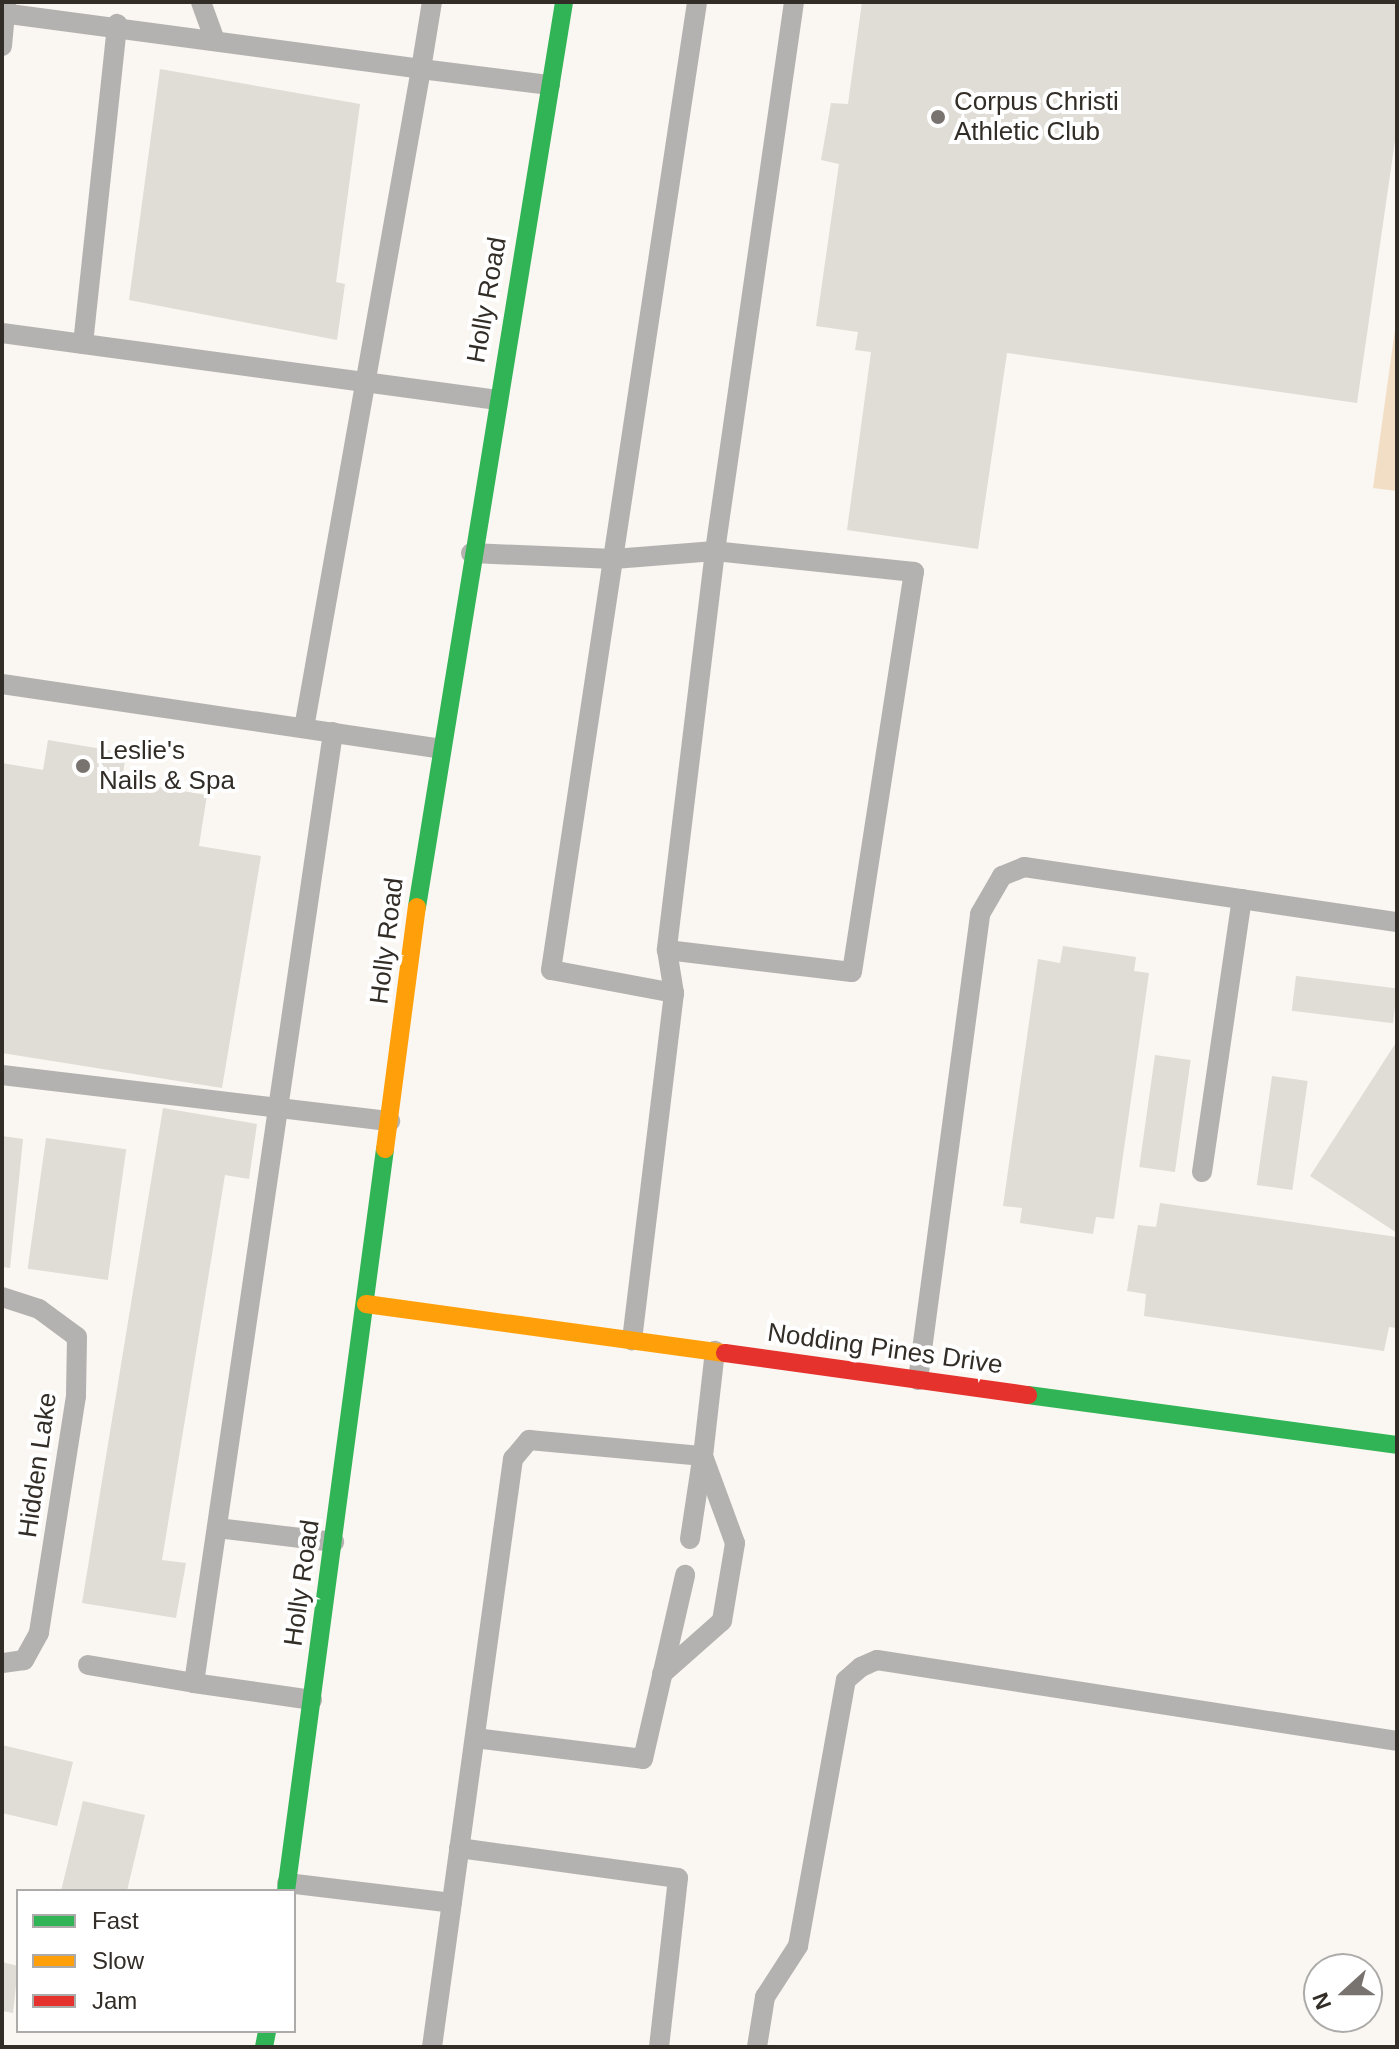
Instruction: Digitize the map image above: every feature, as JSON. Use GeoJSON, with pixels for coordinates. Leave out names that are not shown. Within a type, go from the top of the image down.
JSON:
{"type":"FeatureCollection","features":[{"type":"Feature","properties":{"kind":"main road","name":"Holly Road"},"geometry":{"type":"LineString","coordinates":[[286,1887],[438,748],[564,2]]}},
{"type":"Feature","properties":{"kind":"main road","name":"Nodding Pines Drive"},"geometry":{"type":"LineString","coordinates":[[366,1304],[1397,1445]]}},
{"type":"Feature","properties":{"kind":"lane"},"geometry":{"type":"LineString","coordinates":[[201,2],[214,38]]}},
{"type":"Feature","properties":{"kind":"lane"},"geometry":{"type":"LineString","coordinates":[[304,728],[368,382],[432,2]]}},
{"type":"Feature","properties":{"kind":"lane"},"geometry":{"type":"LineString","coordinates":[[674,993],[551,970],[697,2]]}},
{"type":"Feature","properties":{"kind":"lane"},"geometry":{"type":"LineString","coordinates":[[632,1340],[674,993],[667,950],[715,551],[794,2]]}},
{"type":"Feature","properties":{"kind":"lane"},"geometry":{"type":"LineString","coordinates":[[2,46],[5,9],[550,85]]}},
{"type":"Feature","properties":{"kind":"lane"},"geometry":{"type":"LineString","coordinates":[[83,344],[117,24]]}},
{"type":"Feature","properties":{"kind":"lane"},"geometry":{"type":"LineString","coordinates":[[2,333],[497,400]]}},
{"type":"Feature","properties":{"kind":"lane"},"geometry":{"type":"LineString","coordinates":[[471,553],[614,559],[715,551],[914,572],[852,972],[667,950]]}},
{"type":"Feature","properties":{"kind":"lane"},"geometry":{"type":"LineString","coordinates":[[2,684],[438,748]]}},
{"type":"Feature","properties":{"kind":"lane"},"geometry":{"type":"LineString","coordinates":[[194,1683],[275,1112],[333,732]]}},
{"type":"Feature","properties":{"kind":"lane"},"geometry":{"type":"LineString","coordinates":[[918,1380],[987,893],[1024,867],[1397,922]]}},
{"type":"Feature","properties":{"kind":"lane"},"geometry":{"type":"LineString","coordinates":[[1202,1172],[1242,899]]}},
{"type":"Feature","properties":{"kind":"lane"},"geometry":{"type":"LineString","coordinates":[[2,1075],[275,1112],[390,1121]]}},
{"type":"Feature","properties":{"kind":"lane","name":"Hidden Lake"},"geometry":{"type":"LineString","coordinates":[[2,1297],[39,1309],[77,1337],[76,1396],[39,1633],[24,1660],[2,1663]]}},
{"type":"Feature","properties":{"kind":"lane"},"geometry":{"type":"LineString","coordinates":[[690,1539],[715,1351]]}},
{"type":"Feature","properties":{"kind":"lane"},"geometry":{"type":"LineString","coordinates":[[432,2047],[513,1459],[529,1440],[703,1456]]}},
{"type":"Feature","properties":{"kind":"lane"},"geometry":{"type":"LineString","coordinates":[[662,1674],[722,1621],[735,1543],[703,1456]]}},
{"type":"Feature","properties":{"kind":"lane"},"geometry":{"type":"LineString","coordinates":[[217,1528],[334,1542]]}},
{"type":"Feature","properties":{"kind":"lane"},"geometry":{"type":"LineString","coordinates":[[475,1738],[643,1759],[685,1575]]}},
{"type":"Feature","properties":{"kind":"lane"},"geometry":{"type":"LineString","coordinates":[[757,2047],[765,1997],[798,1946],[846,1680],[861,1667],[877,1660],[1397,1741]]}},
{"type":"Feature","properties":{"kind":"lane"},"geometry":{"type":"LineString","coordinates":[[88,1665],[312,1700]]}},
{"type":"Feature","properties":{"kind":"lane"},"geometry":{"type":"LineString","coordinates":[[459,1848],[678,1878],[659,2047]]}},
{"type":"Feature","properties":{"kind":"lane"},"geometry":{"type":"LineString","coordinates":[[286,1887],[452,1903]]}},
{"type":"Feature","properties":{"kind":"shaded area"},"geometry":{"type":"Polygon","coordinates":[[[1397,315],[1397,491],[1373,488],[1397,315]]]}},
{"type":"Feature","properties":{"kind":"building"},"geometry":{"type":"Polygon","coordinates":[[[862,2],[1397,2],[1397,127],[1357,403],[1007,353],[978,549],[847,530],[871,352],[855,350],[858,332],[816,326],[839,164],[821,160],[831,103],[848,104],[862,2]]]}},
{"type":"Feature","properties":{"kind":"building"},"geometry":{"type":"Polygon","coordinates":[[[160,69],[360,104],[336,282],[345,284],[337,340],[129,300],[160,69]]]}},
{"type":"Feature","properties":{"kind":"building"},"geometry":{"type":"Polygon","coordinates":[[[48,740],[126,753],[122,781],[207,795],[199,846],[261,856],[222,1088],[2,1053],[2,763],[43,770],[48,740]]]}},
{"type":"Feature","properties":{"kind":"building"},"geometry":{"type":"Polygon","coordinates":[[[1063,946],[1136,957],[1134,971],[1149,973],[1114,1219],[1096,1217],[1093,1234],[1020,1223],[1022,1208],[1003,1206],[1038,959],[1060,963],[1063,946]]]}},
{"type":"Feature","properties":{"kind":"building"},"geometry":{"type":"Polygon","coordinates":[[[1296,976],[1397,988],[1393,1023],[1292,1011],[1296,976]]]}},
{"type":"Feature","properties":{"kind":"building"},"geometry":{"type":"Polygon","coordinates":[[[1397,1041],[1397,1233],[1310,1176],[1397,1041]]]}},
{"type":"Feature","properties":{"kind":"building"},"geometry":{"type":"Polygon","coordinates":[[[1155,1055],[1191,1060],[1175,1172],[1139,1167],[1155,1055]]]}},
{"type":"Feature","properties":{"kind":"building"},"geometry":{"type":"Polygon","coordinates":[[[1272,1076],[1308,1081],[1292,1190],[1257,1185],[1272,1076]]]}},
{"type":"Feature","properties":{"kind":"building"},"geometry":{"type":"Polygon","coordinates":[[[163,1108],[257,1124],[249,1179],[225,1175],[162,1560],[186,1563],[176,1618],[82,1603],[163,1108]]]}},
{"type":"Feature","properties":{"kind":"building"},"geometry":{"type":"Polygon","coordinates":[[[2,1136],[23,1139],[10,1268],[2,1267],[2,1136]]]}},
{"type":"Feature","properties":{"kind":"building"},"geometry":{"type":"Polygon","coordinates":[[[46,1138],[126,1149],[108,1280],[28,1269],[46,1138]]]}},
{"type":"Feature","properties":{"kind":"building"},"geometry":{"type":"Polygon","coordinates":[[[1160,1203],[1397,1237],[1397,1328],[1389,1327],[1384,1351],[1144,1316],[1146,1294],[1127,1291],[1138,1225],[1156,1227],[1160,1203]]]}},
{"type":"Feature","properties":{"kind":"building"},"geometry":{"type":"Polygon","coordinates":[[[2,1745],[73,1762],[57,1826],[2,1813],[2,1745]]]}},
{"type":"Feature","properties":{"kind":"building"},"geometry":{"type":"Polygon","coordinates":[[[83,1801],[145,1815],[127,1889],[61,1889],[83,1801]]]}},
{"type":"Feature","properties":{"kind":"building"},"geometry":{"type":"Polygon","coordinates":[[[2,1962],[16,1966],[16,1985],[13,2013],[2,2011],[2,1962]]]}},
{"type":"Feature","properties":{"kind":"traffic: fast"},"geometry":{"type":"LineString","coordinates":[[417,907],[564,2]]}},
{"type":"Feature","properties":{"kind":"traffic: fast"},"geometry":{"type":"LineString","coordinates":[[286,1889],[385,1149]]}},
{"type":"Feature","properties":{"kind":"traffic: fast"},"geometry":{"type":"LineString","coordinates":[[1028,1395],[1397,1445]]}},
{"type":"Feature","properties":{"kind":"traffic: fast"},"geometry":{"type":"LineString","coordinates":[[264,2047],[267,2033]]}},
{"type":"Feature","properties":{"kind":"traffic: slow"},"geometry":{"type":"LineString","coordinates":[[385,1149],[417,907]]}},
{"type":"Feature","properties":{"kind":"traffic: slow"},"geometry":{"type":"LineString","coordinates":[[366,1304],[725,1353]]}},
{"type":"Feature","properties":{"kind":"traffic: jam"},"geometry":{"type":"LineString","coordinates":[[725,1353],[1028,1395]]}},
{"type":"Feature","properties":{"kind":"place","name":"Corpus Christi Athletic Club"},"geometry":{"type":"Point","coordinates":[938,117]}},
{"type":"Feature","properties":{"kind":"place","name":"Leslie's Nails & Spa"},"geometry":{"type":"Point","coordinates":[83,766]}}]}
